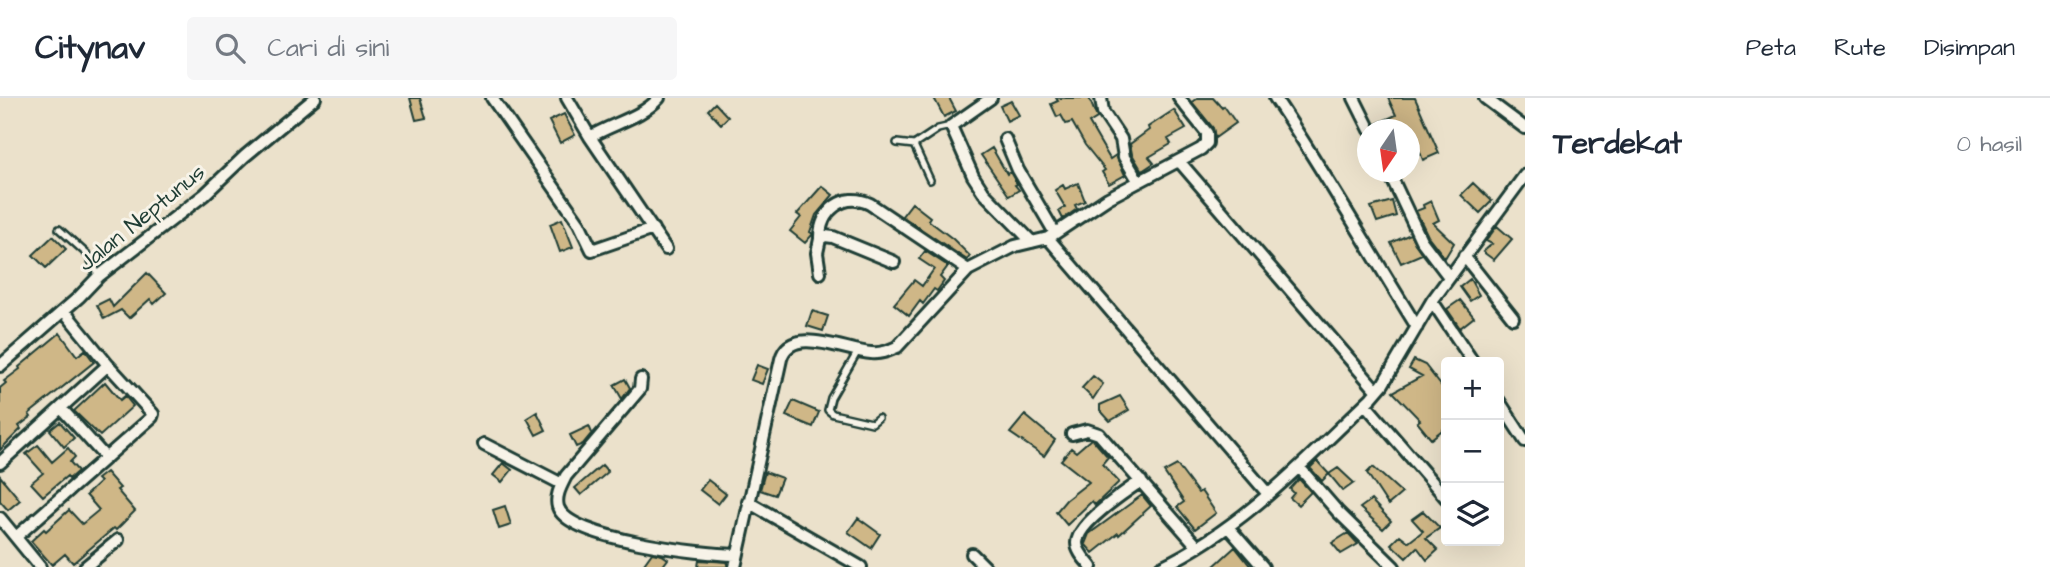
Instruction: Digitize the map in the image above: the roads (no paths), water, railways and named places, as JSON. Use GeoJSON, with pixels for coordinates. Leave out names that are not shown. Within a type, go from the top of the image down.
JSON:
{"type":"FeatureCollection","features":[{"type":"Feature","properties":{"kind":"street"},"geometry":{"type":"LineString","coordinates":[[492,98],[579,223],[592,250],[622,242],[653,229]]}},
{"type":"Feature","properties":{"kind":"street"},"geometry":{"type":"LineString","coordinates":[[567,98],[590,137],[666,249]]}},
{"type":"Feature","properties":{"kind":"street"},"geometry":{"type":"LineString","coordinates":[[590,137],[651,107],[659,98]]}},
{"type":"Feature","properties":{"kind":"street"},"geometry":{"type":"LineString","coordinates":[[991,98],[951,126],[973,176],[984,193],[1032,242]]}},
{"type":"Feature","properties":{"kind":"street"},"geometry":{"type":"LineString","coordinates":[[1101,98],[1103,113],[1121,139],[1124,157],[1139,181]]}},
{"type":"Feature","properties":{"kind":"street"},"geometry":{"type":"LineString","coordinates":[[641,379],[640,389],[562,484],[558,492],[558,506],[565,518],[576,526],[621,540],[716,555],[736,561],[783,351],[787,345],[800,340],[858,351],[886,352],[897,347],[968,270],[1015,246],[1051,235],[1108,198],[1201,149],[1207,143],[1207,133],[1179,98]]}},
{"type":"Feature","properties":{"kind":"street"},"geometry":{"type":"LineString","coordinates":[[1275,98],[1321,166],[1417,327]]}},
{"type":"Feature","properties":{"kind":"street"},"geometry":{"type":"LineString","coordinates":[[1354,98],[1364,119]]}},
{"type":"Feature","properties":{"kind":"street"},"geometry":{"type":"LineString","coordinates":[[1485,98],[1525,128]]}},
{"type":"Feature","properties":{"kind":"street","name":"Jalan Neptunus"},"geometry":{"type":"LineString","coordinates":[[0,366],[64,311],[99,276],[204,195],[311,99]]}},
{"type":"Feature","properties":{"kind":"street"},"geometry":{"type":"LineString","coordinates":[[1005,139],[1051,235],[1268,494]]}},
{"type":"Feature","properties":{"kind":"street"},"geometry":{"type":"LineString","coordinates":[[1179,161],[1377,391]]}},
{"type":"Feature","properties":{"kind":"street"},"geometry":{"type":"LineString","coordinates":[[1168,566],[1228,527],[1268,494],[1377,391],[1432,301],[1525,175]]}},
{"type":"Feature","properties":{"kind":"street"},"geometry":{"type":"LineString","coordinates":[[1394,182],[1421,240],[1449,277]]}},
{"type":"Feature","properties":{"kind":"street"},"geometry":{"type":"LineString","coordinates":[[820,273],[817,253],[820,227],[825,216],[845,200],[858,199],[870,204],[968,270]]}},
{"type":"Feature","properties":{"kind":"street"},"geometry":{"type":"LineString","coordinates":[[820,239],[825,236],[833,237],[894,261]]}},
{"type":"Feature","properties":{"kind":"street"},"geometry":{"type":"LineString","coordinates":[[1464,256],[1513,318]]}},
{"type":"Feature","properties":{"kind":"street"},"geometry":{"type":"LineString","coordinates":[[1432,301],[1470,357]]}},
{"type":"Feature","properties":{"kind":"street"},"geometry":{"type":"LineString","coordinates":[[16,537],[150,420],[153,414],[64,311]]}},
{"type":"Feature","properties":{"kind":"street"},"geometry":{"type":"LineString","coordinates":[[0,463],[108,365]]}},
{"type":"Feature","properties":{"kind":"street"},"geometry":{"type":"LineString","coordinates":[[1365,404],[1441,492]]}},
{"type":"Feature","properties":{"kind":"street"},"geometry":{"type":"LineString","coordinates":[[61,408],[106,458]]}},
{"type":"Feature","properties":{"kind":"street"},"geometry":{"type":"LineString","coordinates":[[1504,409],[1525,441]]}},
{"type":"Feature","properties":{"kind":"street"},"geometry":{"type":"LineString","coordinates":[[1072,434],[1087,430],[1099,434],[1197,546]]}},
{"type":"Feature","properties":{"kind":"street"},"geometry":{"type":"LineString","coordinates":[[484,444],[562,484]]}},
{"type":"Feature","properties":{"kind":"street"},"geometry":{"type":"LineString","coordinates":[[1299,467],[1338,512],[1394,567]]}},
{"type":"Feature","properties":{"kind":"street"},"geometry":{"type":"LineString","coordinates":[[1091,567],[1077,547],[1078,538],[1085,527],[1115,499],[1141,481]]}},
{"type":"Feature","properties":{"kind":"street"},"geometry":{"type":"LineString","coordinates":[[748,502],[861,567]]}},
{"type":"Feature","properties":{"kind":"street"},"geometry":{"type":"LineString","coordinates":[[0,518],[40,567]]}},
{"type":"Feature","properties":{"kind":"street"},"geometry":{"type":"LineString","coordinates":[[1228,527],[1263,567]]}},
{"type":"Feature","properties":{"kind":"street"},"geometry":{"type":"LineString","coordinates":[[85,567],[118,540]]}},
{"type":"Feature","properties":{"kind":"street"},"geometry":{"type":"LineString","coordinates":[[972,554],[985,567]]}},
{"type":"Feature","properties":{"kind":"lane"},"geometry":{"type":"LineString","coordinates":[[897,143],[914,145],[938,129],[951,126]]}},
{"type":"Feature","properties":{"kind":"lane"},"geometry":{"type":"LineString","coordinates":[[914,145],[930,180]]}},
{"type":"Feature","properties":{"kind":"lane"},"geometry":{"type":"LineString","coordinates":[[58,229],[88,255],[99,276]]}},
{"type":"Feature","properties":{"kind":"lane"},"geometry":{"type":"LineString","coordinates":[[858,351],[831,398],[828,410],[833,414],[872,423],[878,418]]}}]}
